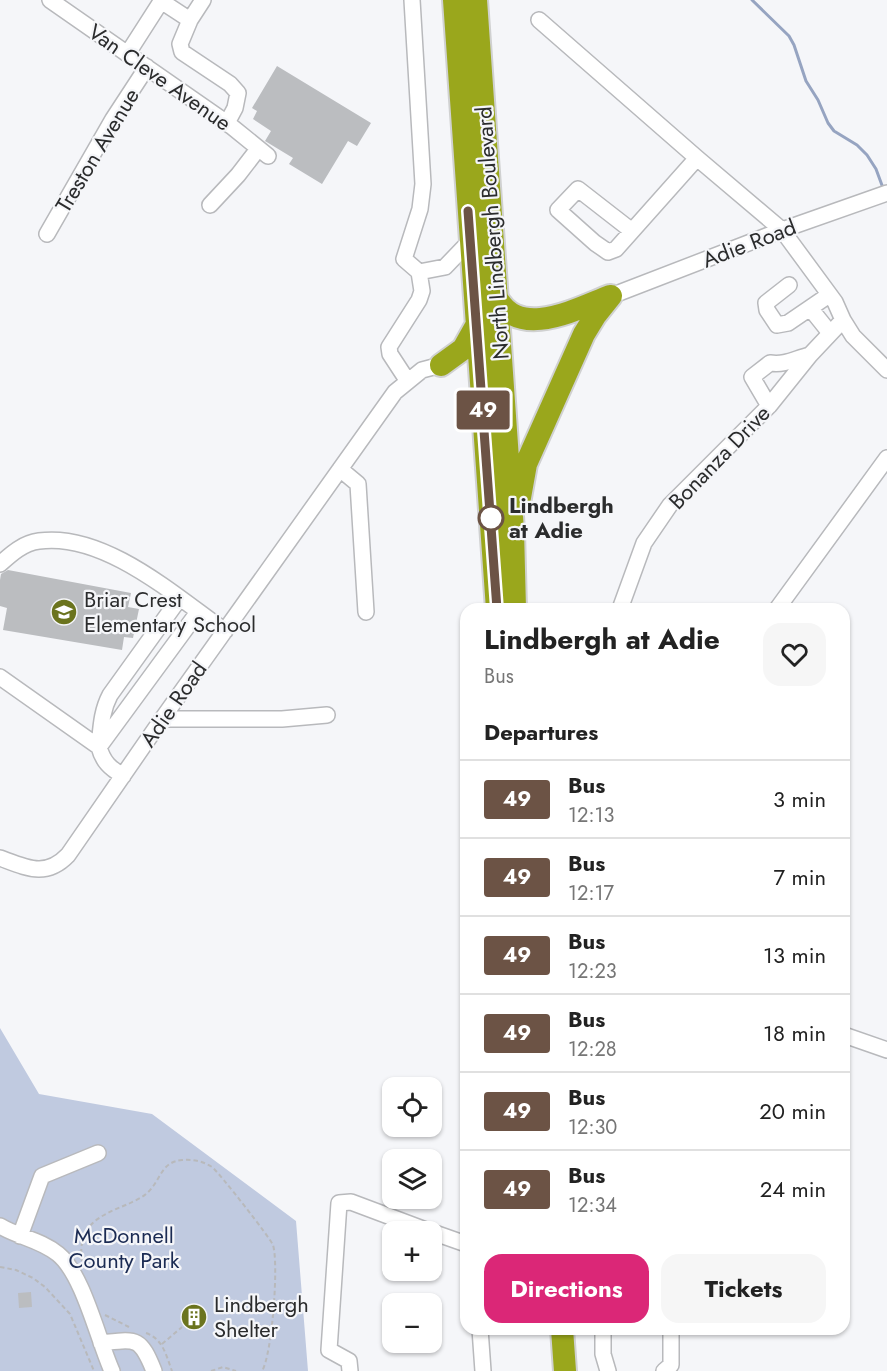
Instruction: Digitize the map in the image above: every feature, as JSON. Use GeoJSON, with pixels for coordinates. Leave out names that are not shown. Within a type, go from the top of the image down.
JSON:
{"type":"FeatureCollection","features":[{"type":"Feature","properties":{"kind":"highway","name":"North Lindbergh Boulevard"},"geometry":{"type":"LineString","coordinates":[[454,0],[497,603]]}},
{"type":"Feature","properties":{"kind":"highway","name":"North Lindbergh Boulevard"},"geometry":{"type":"LineString","coordinates":[[478,4],[513,531],[515,603]]}},
{"type":"Feature","properties":{"kind":"highway"},"geometry":{"type":"LineString","coordinates":[[496,296],[501,305],[512,315],[522,319],[538,319],[556,316],[611,296]]}},
{"type":"Feature","properties":{"kind":"highway"},"geometry":{"type":"LineString","coordinates":[[513,531],[526,465],[584,334],[611,296]]}},
{"type":"Feature","properties":{"kind":"highway"},"geometry":{"type":"LineString","coordinates":[[441,364],[463,349],[477,324]]}},
{"type":"Feature","properties":{"kind":"highway"},"geometry":{"type":"LineString","coordinates":[[441,364],[464,368],[474,376],[481,388]]}},
{"type":"Feature","properties":{"kind":"highway"},"geometry":{"type":"LineString","coordinates":[[548,1335],[551,1371]]}},
{"type":"Feature","properties":{"kind":"highway"},"geometry":{"type":"LineString","coordinates":[[563,1335],[566,1371]]}},
{"type":"Feature","properties":{"kind":"street","name":"Van Cleve Avenue"},"geometry":{"type":"LineString","coordinates":[[50,0],[128,52],[227,123],[263,152],[238,174],[210,205]]}},
{"type":"Feature","properties":{"kind":"street"},"geometry":{"type":"LineString","coordinates":[[203,0],[190,20],[180,44],[182,52],[230,84],[238,93],[235,108],[227,123]]}},
{"type":"Feature","properties":{"kind":"street"},"geometry":{"type":"LineString","coordinates":[[407,380],[390,354],[389,347],[422,291],[420,272],[404,259],[420,209],[423,184],[412,0]]}},
{"type":"Feature","properties":{"kind":"street","name":"Treston Avenue"},"geometry":{"type":"LineString","coordinates":[[128,52],[161,1]]}},
{"type":"Feature","properties":{"kind":"street"},"geometry":{"type":"LineString","coordinates":[[161,1],[190,20]]}},
{"type":"Feature","properties":{"kind":"street"},"geometry":{"type":"LineString","coordinates":[[539,20],[782,230],[829,295],[853,336],[887,370]]}},
{"type":"Feature","properties":{"kind":"street","name":"Treston Avenue"},"geometry":{"type":"LineString","coordinates":[[47,234],[113,119],[147,67]]}},
{"type":"Feature","properties":{"kind":"street"},"geometry":{"type":"LineString","coordinates":[[632,231],[578,189],[558,210],[608,252],[616,249],[697,158]]}},
{"type":"Feature","properties":{"kind":"street","name":"Adie Road"},"geometry":{"type":"LineString","coordinates":[[611,296],[880,195]]}},
{"type":"Feature","properties":{"kind":"street"},"geometry":{"type":"LineString","coordinates":[[420,272],[445,267],[470,240]]}},
{"type":"Feature","properties":{"kind":"street"},"geometry":{"type":"LineString","coordinates":[[789,285],[766,303],[767,310],[777,325],[788,323],[829,295]]}},
{"type":"Feature","properties":{"kind":"street"},"geometry":{"type":"LineString","coordinates":[[810,308],[830,333]]}},
{"type":"Feature","properties":{"kind":"street","name":"Bonanza Drive"},"geometry":{"type":"LineString","coordinates":[[622,603],[644,543],[670,505],[769,406],[810,355],[843,320]]}},
{"type":"Feature","properties":{"kind":"street"},"geometry":{"type":"LineString","coordinates":[[769,406],[752,377],[770,363],[783,365],[810,355]]}},
{"type":"Feature","properties":{"kind":"street","name":"Adie Road"},"geometry":{"type":"LineString","coordinates":[[0,858],[35,869],[45,869],[56,866],[68,855],[395,392],[422,370],[441,364]]}},
{"type":"Feature","properties":{"kind":"street"},"geometry":{"type":"LineString","coordinates":[[781,603],[887,458]]}},
{"type":"Feature","properties":{"kind":"street"},"geometry":{"type":"LineString","coordinates":[[340,469],[358,484],[366,612]]}},
{"type":"Feature","properties":{"kind":"street"},"geometry":{"type":"LineString","coordinates":[[0,564],[7,553],[37,541],[65,541],[93,547],[123,560],[225,631]]}},
{"type":"Feature","properties":{"kind":"street"},"geometry":{"type":"LineString","coordinates":[[123,776],[103,759],[99,747],[104,706],[179,599]]}},
{"type":"Feature","properties":{"kind":"street"},"geometry":{"type":"LineString","coordinates":[[99,747],[198,612]]}},
{"type":"Feature","properties":{"kind":"street"},"geometry":{"type":"LineString","coordinates":[[0,677],[99,747]]}},
{"type":"Feature","properties":{"kind":"street"},"geometry":{"type":"LineString","coordinates":[[162,719],[282,719],[327,715]]}},
{"type":"Feature","properties":{"kind":"street"},"geometry":{"type":"LineString","coordinates":[[850,1037],[887,1050]]}},
{"type":"Feature","properties":{"kind":"street"},"geometry":{"type":"LineString","coordinates":[[20,1236],[42,1176],[98,1153]]}},
{"type":"Feature","properties":{"kind":"street"},"geometry":{"type":"LineString","coordinates":[[350,1371],[350,1361],[329,1350],[339,1203],[351,1202],[402,1221]]}},
{"type":"Feature","properties":{"kind":"street"},"geometry":{"type":"LineString","coordinates":[[0,1226],[57,1253],[66,1261],[86,1303],[112,1371]]}},
{"type":"Feature","properties":{"kind":"street"},"geometry":{"type":"LineString","coordinates":[[442,1236],[460,1243]]}},
{"type":"Feature","properties":{"kind":"street"},"geometry":{"type":"LineString","coordinates":[[480,1335],[483,1371]]}},
{"type":"Feature","properties":{"kind":"street"},"geometry":{"type":"LineString","coordinates":[[603,1335],[603,1354],[608,1371]]}},
{"type":"Feature","properties":{"kind":"street"},"geometry":{"type":"LineString","coordinates":[[664,1371],[671,1365],[671,1335]]}},
{"type":"Feature","properties":{"kind":"street"},"geometry":{"type":"LineString","coordinates":[[101,1343],[123,1340],[139,1344],[145,1349],[154,1371]]}},
{"type":"Feature","properties":{"kind":"path"},"geometry":{"type":"LineString","coordinates":[[83,1267],[81,1244],[89,1226],[100,1216],[149,1192],[165,1166],[174,1161],[183,1160],[199,1161],[213,1167],[273,1243],[275,1252],[272,1327],[269,1351],[262,1371]]}},
{"type":"Feature","properties":{"kind":"path"},"geometry":{"type":"LineString","coordinates":[[0,1267],[16,1270],[33,1278],[45,1287],[70,1314],[94,1371]]}},
{"type":"Feature","properties":{"kind":"path"},"geometry":{"type":"LineString","coordinates":[[103,1314],[113,1321],[136,1329]]}},
{"type":"Feature","properties":{"kind":"path"},"geometry":{"type":"LineString","coordinates":[[162,1344],[182,1327]]}},
{"type":"Feature","properties":{"kind":"path"},"geometry":{"type":"LineString","coordinates":[[143,1332],[154,1336],[162,1344],[172,1371]]}},
{"type":"Feature","properties":{"kind":"path"},"geometry":{"type":"LineString","coordinates":[[211,1371],[224,1367],[236,1371]]}},
{"type":"Feature","properties":{"kind":"green space","name":"McDonnell County Park"},"geometry":{"type":"Polygon","coordinates":[[[0,1028],[39,1094],[152,1114],[296,1221],[308,1371],[0,1371],[0,1028]]]}},
{"type":"Feature","properties":{"kind":"building"},"geometry":{"type":"Polygon","coordinates":[[[277,66],[371,123],[357,146],[348,141],[322,184],[289,164],[293,158],[265,141],[271,131],[253,119],[257,111],[252,108],[277,66]]]}},
{"type":"Feature","properties":{"kind":"building"},"geometry":{"type":"Polygon","coordinates":[[[8,570],[131,593],[128,607],[139,609],[133,638],[124,637],[122,650],[3,630],[7,608],[0,606],[0,580],[1,574],[8,570]]]}},
{"type":"Feature","properties":{"kind":"building"},"geometry":{"type":"Polygon","coordinates":[[[31,1292],[32,1307],[19,1308],[18,1293],[31,1292]]]}},
{"type":"Feature","properties":{"kind":"building","name":"Lindbergh Shelter"},"geometry":{"type":"Polygon","coordinates":[[[192,1304],[204,1309],[206,1321],[197,1330],[184,1325],[181,1312],[192,1304]]]}},
{"type":"Feature","properties":{"kind":"waterway"},"geometry":{"type":"LineString","coordinates":[[752,0],[789,36],[806,81],[818,100],[828,123],[834,131],[857,145],[867,155],[876,169],[883,188]]}},
{"type":"Feature","properties":{"kind":"bus line","name":"49"},"geometry":{"type":"LineString","coordinates":[[468,211],[497,603]]}},
{"type":"Feature","properties":{"kind":"place","name":"Lindbergh at Adie"},"geometry":{"type":"Point","coordinates":[491,518]}},
{"type":"Feature","properties":{"kind":"place","name":"Briar Crest Elementary School"},"geometry":{"type":"Point","coordinates":[64,612]}},
{"type":"Feature","properties":{"kind":"place","name":"Lindbergh Shelter"},"geometry":{"type":"Point","coordinates":[194,1317]}}]}
